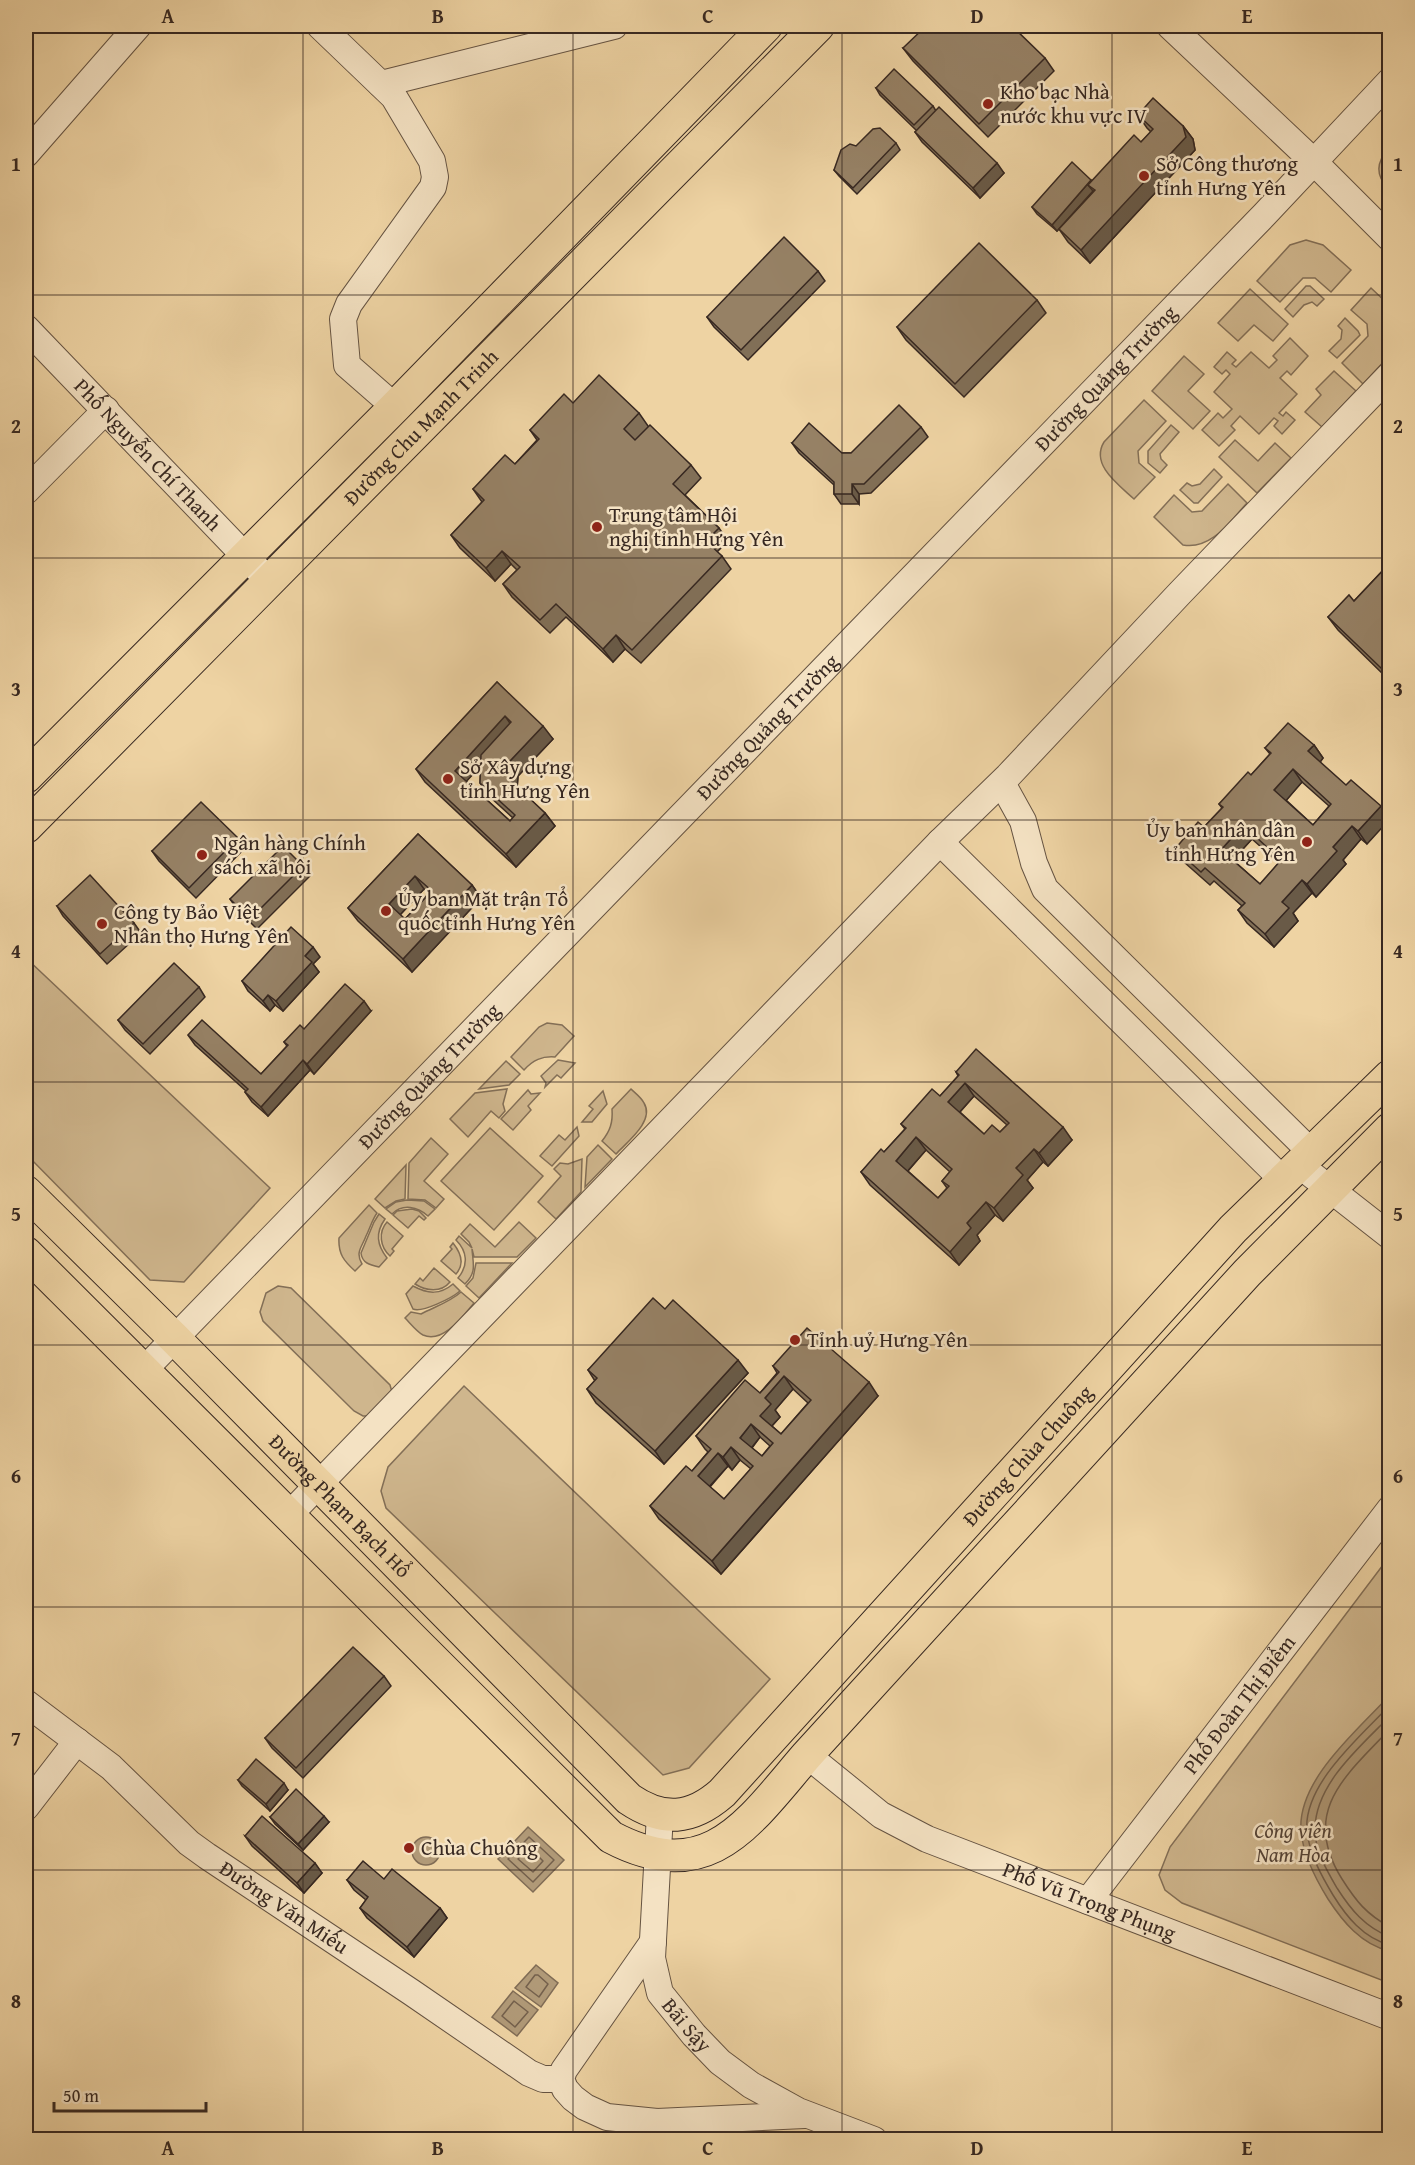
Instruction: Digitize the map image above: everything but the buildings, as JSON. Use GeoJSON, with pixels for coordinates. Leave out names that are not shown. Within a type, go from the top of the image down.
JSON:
{"type":"FeatureCollection","features":[{"type":"Feature","properties":{"kind":"main road","name":"Đường Chu Mạnh Trinh"},"geometry":{"type":"LineString","coordinates":[[26,777],[395,407],[766,26]]}},
{"type":"Feature","properties":{"kind":"main road","name":"Đường Chu Mạnh Trinh"},"geometry":{"type":"LineString","coordinates":[[26,827],[818,26]]}},
{"type":"Feature","properties":{"kind":"main road","name":"Đường Chùa Chuông"},"geometry":{"type":"LineString","coordinates":[[660,1814],[676,1815],[693,1812],[709,1804],[722,1793],[1233,1229],[1389,1076]]}},
{"type":"Feature","properties":{"kind":"main road","name":"Đường Chùa Chuông"},"geometry":{"type":"LineString","coordinates":[[658,1855],[684,1855],[709,1849],[732,1836],[752,1819],[807,1755],[1247,1273],[1389,1129]]}},
{"type":"Feature","properties":{"kind":"main road","name":"Đường Phạm Bạch Hổ"},"geometry":{"type":"LineString","coordinates":[[26,1192],[175,1339],[629,1799],[643,1809],[660,1814]]}},
{"type":"Feature","properties":{"kind":"main road","name":"Đường Phạm Bạch Hổ"},"geometry":{"type":"LineString","coordinates":[[26,1253],[611,1837],[633,1849],[658,1855]]}},
{"type":"Feature","properties":{"kind":"main road"},"geometry":{"type":"LineString","coordinates":[[1063,1416],[1093,1442]]}},
{"type":"Feature","properties":{"kind":"street"},"geometry":{"type":"LineString","coordinates":[[26,154],[138,26]]}},
{"type":"Feature","properties":{"kind":"street"},"geometry":{"type":"LineString","coordinates":[[320,26],[394,97],[432,161],[435,177],[433,187],[349,304],[344,319],[347,365],[395,407]]}},
{"type":"Feature","properties":{"kind":"street"},"geometry":{"type":"LineString","coordinates":[[381,84],[614,26]]}},
{"type":"Feature","properties":{"kind":"street"},"geometry":{"type":"LineString","coordinates":[[1170,26],[1314,162],[1389,238]]}},
{"type":"Feature","properties":{"kind":"street","name":"Đường Quảng Trường"},"geometry":{"type":"LineString","coordinates":[[142,1371],[1265,214],[1389,81]]}},
{"type":"Feature","properties":{"kind":"street","name":"Phố Nguyễn Chí Thanh"},"geometry":{"type":"LineString","coordinates":[[26,328],[270,582]]}},
{"type":"Feature","properties":{"kind":"street"},"geometry":{"type":"LineString","coordinates":[[288,1516],[940,842],[1002,783],[1389,375]]}},
{"type":"Feature","properties":{"kind":"street"},"geometry":{"type":"LineString","coordinates":[[26,491],[106,410]]}},
{"type":"Feature","properties":{"kind":"street"},"geometry":{"type":"LineString","coordinates":[[1002,783],[1023,821],[1034,863],[1046,890],[1297,1165]]}},
{"type":"Feature","properties":{"kind":"street"},"geometry":{"type":"LineString","coordinates":[[940,842],[1297,1165],[1389,1236]]}},
{"type":"Feature","properties":{"kind":"street","name":"Phố Đoàn Thị Điểm"},"geometry":{"type":"LineString","coordinates":[[1088,1901],[1389,1509]]}},
{"type":"Feature","properties":{"kind":"street","name":"Đường Văn Miếu"},"geometry":{"type":"LineString","coordinates":[[26,1703],[125,1780],[189,1843],[207,1856],[529,2073],[543,2079],[561,2079]]}},
{"type":"Feature","properties":{"kind":"street"},"geometry":{"type":"LineString","coordinates":[[26,1807],[77,1741]]}},
{"type":"Feature","properties":{"kind":"street","name":"Phố Vũ Trọng Phụng"},"geometry":{"type":"LineString","coordinates":[[807,1755],[881,1815],[927,1839],[1389,2017]]}},
{"type":"Feature","properties":{"kind":"street","name":"Bãi Sậy"},"geometry":{"type":"LineString","coordinates":[[660,1814],[652,1958],[660,1993],[694,2035],[720,2062],[751,2085],[798,2111],[873,2139]]}},
{"type":"Feature","properties":{"kind":"street"},"geometry":{"type":"LineString","coordinates":[[653,1942],[564,2070],[561,2079],[565,2089],[573,2098],[607,2117],[657,2122],[809,2115]]}},
{"type":"Feature","properties":{"kind":"green space"},"geometry":{"type":"Polygon","coordinates":[[[1389,148],[1389,189],[1381,179],[1379,169],[1382,158],[1389,148]]]}},
{"type":"Feature","properties":{"kind":"green space"},"geometry":{"type":"Polygon","coordinates":[[[1306,240],[1323,245],[1351,270],[1331,292],[1315,278],[1303,278],[1280,302],[1257,281],[1290,245],[1306,240]]]}},
{"type":"Feature","properties":{"kind":"green space"},"geometry":{"type":"Polygon","coordinates":[[[1306,286],[1310,286],[1324,299],[1317,306],[1312,302],[1304,305],[1293,317],[1285,309],[1306,286]]]}},
{"type":"Feature","properties":{"kind":"green space"},"geometry":{"type":"Polygon","coordinates":[[[1371,288],[1389,305],[1389,356],[1363,384],[1342,363],[1368,336],[1367,324],[1351,310],[1371,288]]]}},
{"type":"Feature","properties":{"kind":"green space"},"geometry":{"type":"Polygon","coordinates":[[[1250,289],[1288,324],[1273,341],[1254,325],[1238,341],[1218,323],[1250,289]]]}},
{"type":"Feature","properties":{"kind":"green space"},"geometry":{"type":"Polygon","coordinates":[[[1345,318],[1360,335],[1337,358],[1329,351],[1341,339],[1342,330],[1338,326],[1345,318]]]}},
{"type":"Feature","properties":{"kind":"green space"},"geometry":{"type":"Polygon","coordinates":[[[1290,338],[1308,356],[1291,375],[1287,371],[1280,378],[1297,394],[1279,413],[1283,416],[1286,412],[1295,420],[1282,434],[1274,426],[1278,421],[1274,418],[1259,434],[1240,416],[1231,426],[1235,430],[1219,446],[1202,430],[1218,413],[1223,418],[1232,409],[1214,392],[1230,374],[1226,370],[1222,374],[1214,367],[1227,352],[1236,360],[1232,364],[1236,367],[1251,352],[1269,368],[1277,360],[1273,356],[1290,338]]]}},
{"type":"Feature","properties":{"kind":"green space"},"geometry":{"type":"Polygon","coordinates":[[[1184,356],[1204,374],[1188,391],[1210,411],[1193,429],[1152,391],[1184,356]]]}},
{"type":"Feature","properties":{"kind":"green space"},"geometry":{"type":"Polygon","coordinates":[[[1334,371],[1356,391],[1322,427],[1305,412],[1321,395],[1316,389],[1334,371]]]}},
{"type":"Feature","properties":{"kind":"green space"},"geometry":{"type":"Polygon","coordinates":[[[1144,400],[1166,421],[1138,451],[1139,463],[1155,477],[1134,499],[1108,474],[1103,466],[1101,450],[1104,442],[1144,400]]]}},
{"type":"Feature","properties":{"kind":"green space"},"geometry":{"type":"Polygon","coordinates":[[[1171,425],[1179,432],[1160,454],[1161,459],[1167,465],[1160,473],[1148,463],[1148,451],[1171,425]]]}},
{"type":"Feature","properties":{"kind":"green space"},"geometry":{"type":"Polygon","coordinates":[[[1235,440],[1258,461],[1275,443],[1291,458],[1257,493],[1219,457],[1235,440]]]}},
{"type":"Feature","properties":{"kind":"green space"},"geometry":{"type":"Polygon","coordinates":[[[1214,469],[1222,477],[1198,503],[1194,503],[1180,490],[1187,483],[1192,486],[1200,484],[1214,469]]]}},
{"type":"Feature","properties":{"kind":"green space"},"geometry":{"type":"Polygon","coordinates":[[[1228,484],[1247,503],[1212,539],[1203,543],[1183,545],[1154,517],[1174,495],[1192,512],[1202,511],[1228,484]]]}},
{"type":"Feature","properties":{"kind":"green space"},"geometry":{"type":"Polygon","coordinates":[[[26,958],[270,1188],[184,1282],[150,1280],[26,1154],[26,958]]]}},
{"type":"Feature","properties":{"kind":"green space"},"geometry":{"type":"Polygon","coordinates":[[[547,1023],[562,1025],[574,1036],[555,1057],[538,1059],[524,1070],[511,1057],[539,1027],[547,1023]]]}},
{"type":"Feature","properties":{"kind":"green space"},"geometry":{"type":"Polygon","coordinates":[[[558,1060],[575,1063],[561,1078],[557,1075],[545,1087],[546,1083],[541,1076],[558,1060]]]}},
{"type":"Feature","properties":{"kind":"green space"},"geometry":{"type":"Polygon","coordinates":[[[506,1061],[520,1074],[509,1085],[479,1089],[506,1061]]]}},
{"type":"Feature","properties":{"kind":"green space"},"geometry":{"type":"Polygon","coordinates":[[[507,1089],[503,1104],[505,1111],[499,1118],[491,1111],[468,1137],[450,1119],[475,1093],[507,1089]]]}},
{"type":"Feature","properties":{"kind":"green space"},"geometry":{"type":"Polygon","coordinates":[[[631,1089],[644,1103],[646,1117],[638,1131],[616,1154],[602,1141],[610,1126],[612,1109],[631,1089]]]}},
{"type":"Feature","properties":{"kind":"green space"},"geometry":{"type":"Polygon","coordinates":[[[528,1090],[531,1094],[540,1093],[528,1106],[531,1110],[513,1130],[501,1119],[528,1090]]]}},
{"type":"Feature","properties":{"kind":"green space"},"geometry":{"type":"Polygon","coordinates":[[[603,1091],[607,1104],[592,1122],[582,1122],[593,1109],[589,1106],[603,1091]]]}},
{"type":"Feature","properties":{"kind":"green space"},"geometry":{"type":"Polygon","coordinates":[[[577,1127],[579,1136],[552,1166],[540,1156],[559,1135],[565,1140],[577,1127]]]}},
{"type":"Feature","properties":{"kind":"green space"},"geometry":{"type":"Polygon","coordinates":[[[490,1128],[543,1176],[494,1230],[441,1181],[490,1128]]]}},
{"type":"Feature","properties":{"kind":"green space"},"geometry":{"type":"Polygon","coordinates":[[[431,1138],[448,1154],[424,1181],[444,1199],[436,1208],[425,1200],[408,1199],[409,1163],[431,1138]]]}},
{"type":"Feature","properties":{"kind":"green space"},"geometry":{"type":"Polygon","coordinates":[[[598,1145],[612,1159],[585,1187],[587,1157],[598,1145]]]}},
{"type":"Feature","properties":{"kind":"green space"},"geometry":{"type":"Polygon","coordinates":[[[582,1159],[581,1192],[556,1219],[538,1202],[561,1176],[554,1169],[560,1163],[568,1164],[582,1159]]]}},
{"type":"Feature","properties":{"kind":"green space"},"geometry":{"type":"Polygon","coordinates":[[[406,1165],[405,1199],[396,1201],[385,1208],[375,1199],[406,1165]]]}},
{"type":"Feature","properties":{"kind":"green space"},"geometry":{"type":"Polygon","coordinates":[[[424,1201],[435,1209],[428,1216],[410,1207],[401,1208],[392,1214],[386,1209],[396,1202],[424,1201]]]}},
{"type":"Feature","properties":{"kind":"green space"},"geometry":{"type":"Polygon","coordinates":[[[369,1205],[377,1213],[360,1250],[359,1256],[362,1264],[355,1271],[342,1257],[339,1238],[369,1205]]]}},
{"type":"Feature","properties":{"kind":"green space"},"geometry":{"type":"Polygon","coordinates":[[[412,1209],[419,1211],[426,1218],[424,1220],[419,1216],[408,1228],[393,1215],[397,1211],[412,1209]]]}},
{"type":"Feature","properties":{"kind":"green space"},"geometry":{"type":"Polygon","coordinates":[[[379,1214],[385,1219],[378,1239],[387,1258],[379,1267],[365,1261],[361,1253],[379,1214]]]}},
{"type":"Feature","properties":{"kind":"green space"},"geometry":{"type":"Polygon","coordinates":[[[387,1222],[403,1236],[392,1249],[394,1251],[390,1256],[381,1239],[382,1230],[387,1222]]]}},
{"type":"Feature","properties":{"kind":"green space"},"geometry":{"type":"Polygon","coordinates":[[[519,1222],[536,1238],[517,1257],[474,1257],[472,1249],[471,1276],[465,1284],[458,1278],[464,1268],[465,1258],[463,1249],[456,1240],[459,1236],[472,1248],[461,1234],[470,1224],[495,1247],[519,1222]]]}},
{"type":"Feature","properties":{"kind":"green space"},"geometry":{"type":"Polygon","coordinates":[[[453,1243],[461,1258],[456,1274],[441,1261],[452,1249],[450,1247],[453,1243]]]}},
{"type":"Feature","properties":{"kind":"green space"},"geometry":{"type":"Polygon","coordinates":[[[476,1263],[512,1263],[479,1298],[466,1286],[473,1278],[476,1263]]]}},
{"type":"Feature","properties":{"kind":"green space"},"geometry":{"type":"Polygon","coordinates":[[[434,1268],[450,1282],[446,1286],[433,1290],[415,1284],[420,1278],[423,1281],[434,1268]]]}},
{"type":"Feature","properties":{"kind":"green space"},"geometry":{"type":"Polygon","coordinates":[[[453,1284],[460,1291],[444,1301],[423,1309],[413,1309],[406,1294],[413,1286],[424,1291],[439,1292],[453,1284]]]}},
{"type":"Feature","properties":{"kind":"green space"},"geometry":{"type":"Polygon","coordinates":[[[278,1286],[291,1288],[390,1385],[392,1392],[370,1416],[363,1416],[354,1411],[263,1321],[260,1312],[266,1293],[278,1286]]]}},
{"type":"Feature","properties":{"kind":"green space"},"geometry":{"type":"Polygon","coordinates":[[[461,1292],[474,1303],[452,1327],[438,1336],[423,1335],[405,1318],[411,1312],[421,1314],[447,1302],[461,1292]]]}},
{"type":"Feature","properties":{"kind":"green space"},"geometry":{"type":"Polygon","coordinates":[[[464,1386],[770,1679],[689,1768],[663,1775],[386,1508],[381,1491],[388,1467],[464,1386]]]}},
{"type":"Feature","properties":{"kind":"green space","name":"Công viên Nam Hòa"},"geometry":{"type":"Polygon","coordinates":[[[1389,1557],[1389,1983],[1182,1903],[1165,1890],[1159,1875],[1170,1847],[1389,1557]]]}},
{"type":"Feature","properties":{"kind":"water"},"geometry":{"type":"Polygon","coordinates":[[[1389,1696],[1389,1951],[1361,1938],[1334,1908],[1310,1866],[1301,1831],[1302,1812],[1319,1775],[1346,1740],[1389,1696]]]}},
{"type":"Feature","properties":{"kind":"water"},"geometry":{"type":"Polygon","coordinates":[[[528,1827],[564,1860],[533,1892],[498,1859],[528,1827]]]}},
{"type":"Feature","properties":{"kind":"water"},"geometry":{"type":"Polygon","coordinates":[[[426,1837],[436,1841],[440,1851],[436,1861],[426,1865],[416,1861],[412,1851],[416,1841],[426,1837]]]}},
{"type":"Feature","properties":{"kind":"water"},"geometry":{"type":"Polygon","coordinates":[[[536,1965],[558,1983],[541,2007],[515,1988],[536,1965]]]}},
{"type":"Feature","properties":{"kind":"water"},"geometry":{"type":"Polygon","coordinates":[[[513,1991],[538,2010],[517,2036],[492,2017],[513,1991]]]}},
{"type":"Feature","properties":{"kind":"place","name":"Kho bạc Nhà nước khu vực IV"},"geometry":{"type":"Point","coordinates":[988,104]}},
{"type":"Feature","properties":{"kind":"place","name":"Sở Công thương tỉnh Hưng Yên"},"geometry":{"type":"Point","coordinates":[1144,176]}},
{"type":"Feature","properties":{"kind":"place","name":"Trung tâm Hội nghị tỉnh Hưng Yên"},"geometry":{"type":"Point","coordinates":[597,527]}},
{"type":"Feature","properties":{"kind":"place","name":"Sở Xây dựng tỉnh Hưng Yên"},"geometry":{"type":"Point","coordinates":[448,779]}},
{"type":"Feature","properties":{"kind":"place","name":"Ủy ban nhân dân tỉnh Hưng Yên"},"geometry":{"type":"Point","coordinates":[1307,842]}},
{"type":"Feature","properties":{"kind":"place","name":"Ngân hàng Chính sách xã hội"},"geometry":{"type":"Point","coordinates":[202,855]}},
{"type":"Feature","properties":{"kind":"place","name":"Ủy ban Mặt trận Tổ quốc tỉnh Hưng Yên"},"geometry":{"type":"Point","coordinates":[386,911]}},
{"type":"Feature","properties":{"kind":"place","name":"Công ty Bảo Việt Nhân thọ Hưng Yên"},"geometry":{"type":"Point","coordinates":[102,924]}},
{"type":"Feature","properties":{"kind":"place","name":"Tỉnh uỷ Hưng Yên"},"geometry":{"type":"Point","coordinates":[795,1340]}},
{"type":"Feature","properties":{"kind":"place","name":"Chùa Chuông"},"geometry":{"type":"Point","coordinates":[409,1848]}}]}
